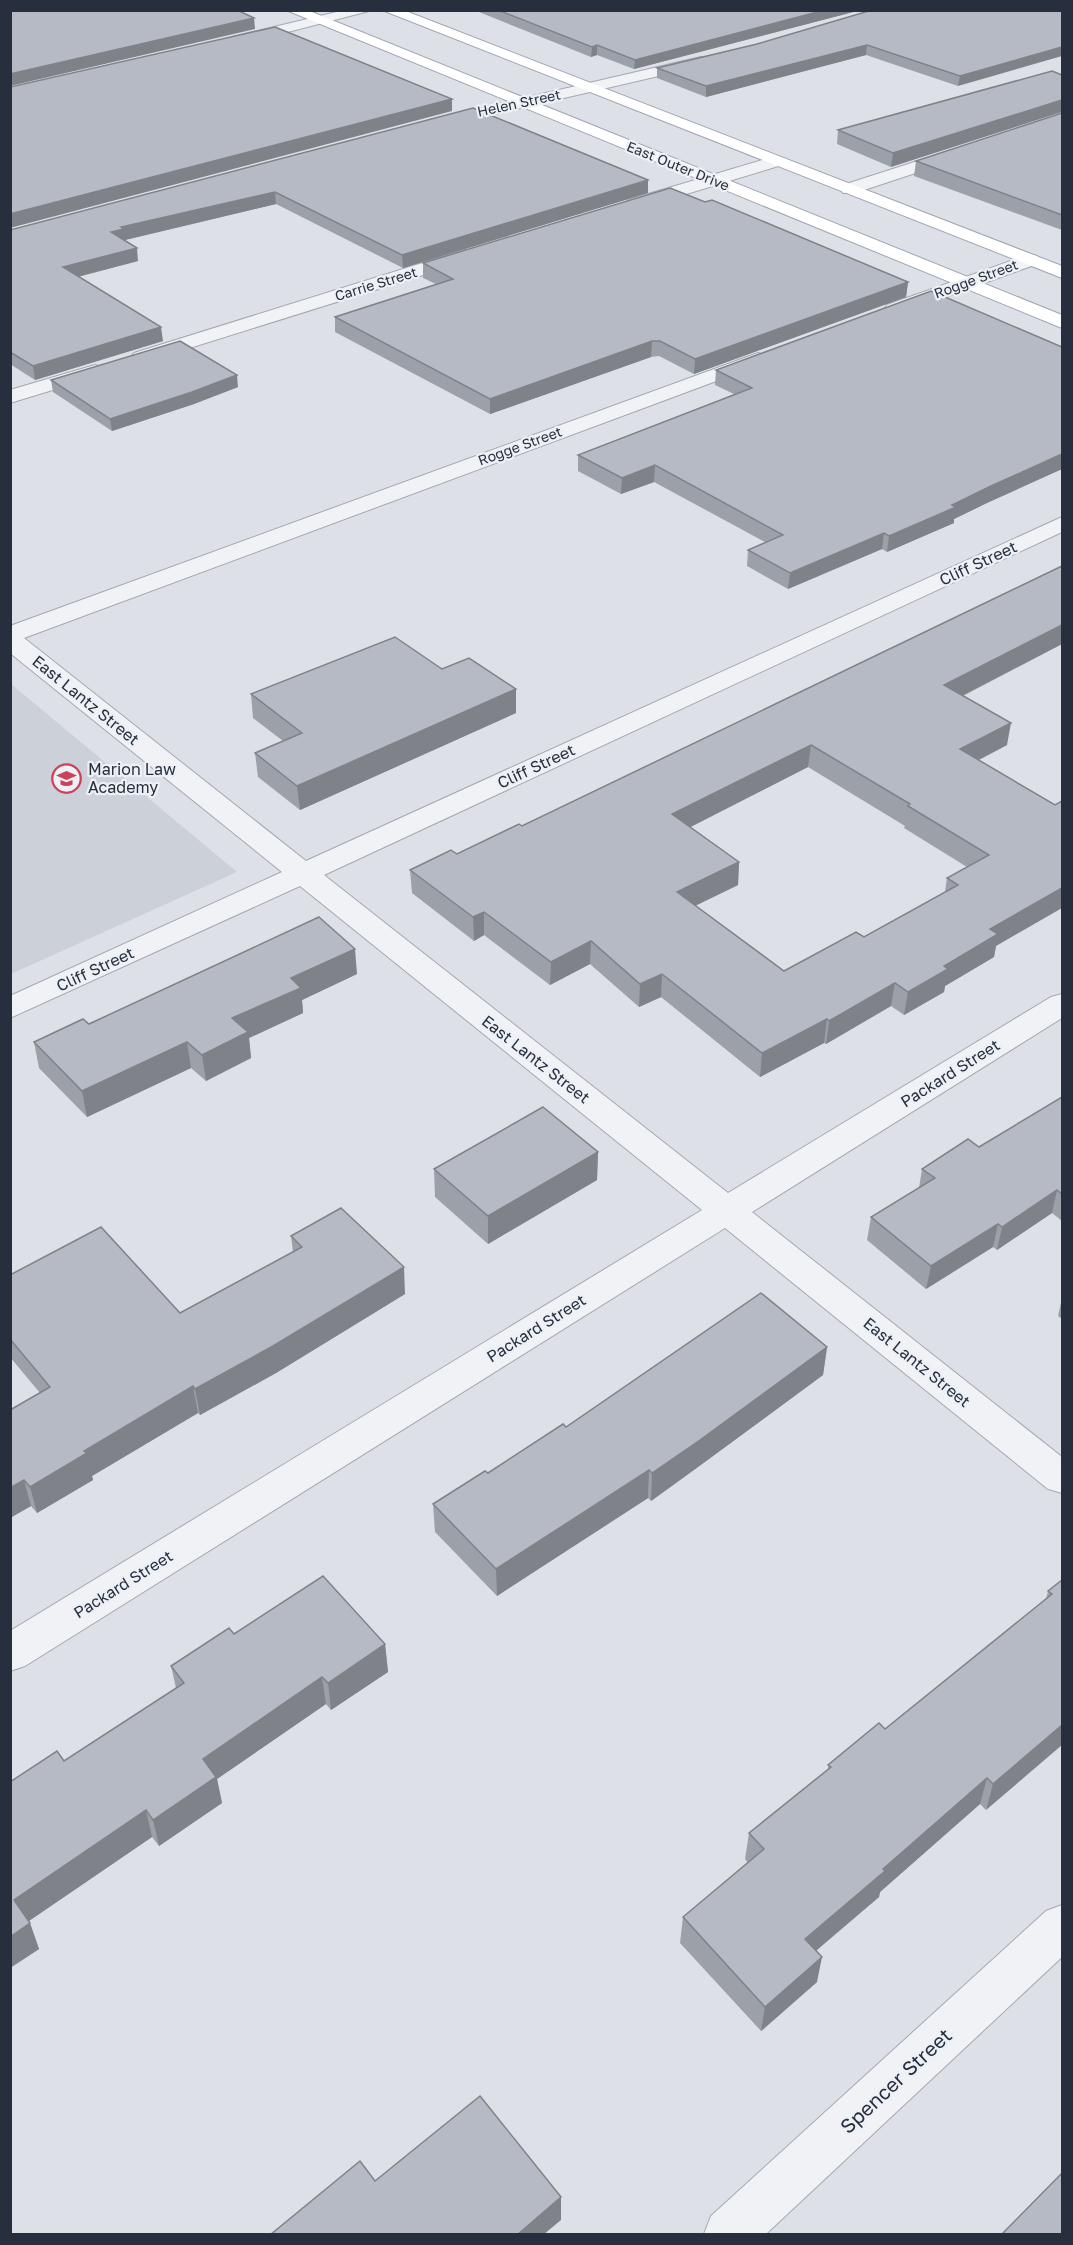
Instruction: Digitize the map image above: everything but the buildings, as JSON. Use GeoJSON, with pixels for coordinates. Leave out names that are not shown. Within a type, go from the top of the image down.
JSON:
{"type":"FeatureCollection","features":[{"type":"Feature","properties":{"kind":"main road","name":"East Outer Drive"},"geometry":{"type":"LineString","coordinates":[[293,10],[1062,322]]}},
{"type":"Feature","properties":{"kind":"main road"},"geometry":{"type":"LineString","coordinates":[[389,10],[1062,272]]}},
{"type":"Feature","properties":{"kind":"street"},"geometry":{"type":"LineString","coordinates":[[216,45],[366,10]]}},
{"type":"Feature","properties":{"kind":"street","name":"Helen Street"},"geometry":{"type":"LineString","coordinates":[[421,127],[516,101],[589,88],[711,59]]}},
{"type":"Feature","properties":{"kind":"street"},"geometry":{"type":"LineString","coordinates":[[849,189],[979,147]]}},
{"type":"Feature","properties":{"kind":"street"},"geometry":{"type":"LineString","coordinates":[[621,208],[776,161]]}},
{"type":"Feature","properties":{"kind":"street","name":"Carrie Street"},"geometry":{"type":"LineString","coordinates":[[10,397],[477,252]]}},
{"type":"Feature","properties":{"kind":"street","name":"Rogge Street"},"geometry":{"type":"LineString","coordinates":[[873,316],[1030,260]]}},
{"type":"Feature","properties":{"kind":"street","name":"Rogge Street"},"geometry":{"type":"LineString","coordinates":[[10,634],[773,353]]}},
{"type":"Feature","properties":{"kind":"street","name":"Cliff Street"},"geometry":{"type":"LineString","coordinates":[[10,1008],[1062,524]]}},
{"type":"Feature","properties":{"kind":"street","name":"East Lantz Street"},"geometry":{"type":"LineString","coordinates":[[10,640],[1062,1478]]}},
{"type":"Feature","properties":{"kind":"street","name":"Packard Street"},"geometry":{"type":"LineString","coordinates":[[10,1653],[1062,1004]]}},
{"type":"Feature","properties":{"kind":"street","name":"Spencer Street"},"geometry":{"type":"LineString","coordinates":[[729,2235],[1062,1927]]}},
{"type":"Feature","properties":{"kind":"shaded area","name":"Marion Law Academy"},"geometry":{"type":"Polygon","coordinates":[[[11,684],[237,872],[11,974],[11,684]]]}},
{"type":"Feature","properties":{"kind":"place","name":"Marion Law Academy"},"geometry":{"type":"Point","coordinates":[67,778]}}]}
